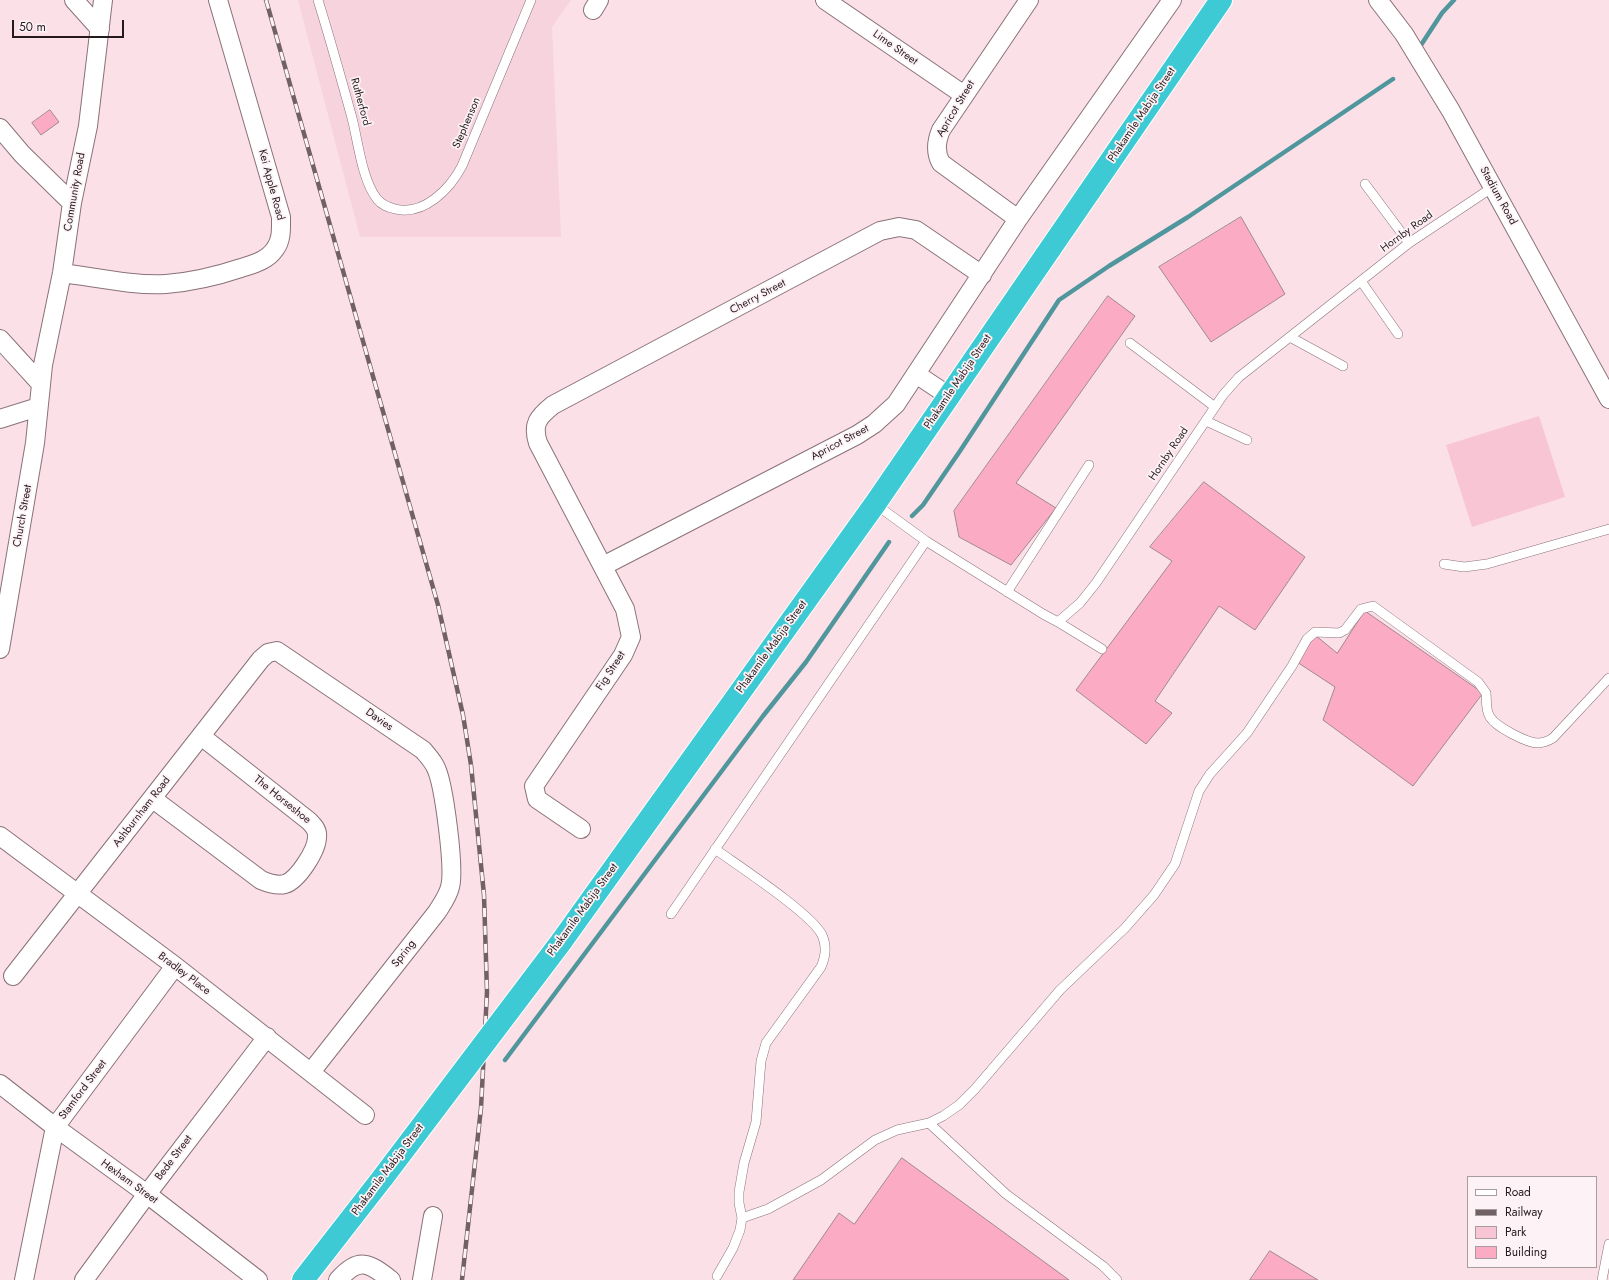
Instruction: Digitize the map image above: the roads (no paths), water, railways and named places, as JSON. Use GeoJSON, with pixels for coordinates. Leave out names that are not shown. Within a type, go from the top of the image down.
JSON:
{"type":"FeatureCollection","features":[{"type":"Feature","properties":{"kind":"highway","name":"Phakamile Mabija Street"},"geometry":{"type":"LineString","coordinates":[[303,1280],[384,1176],[560,942],[875,504],[1221,0]]}},
{"type":"Feature","properties":{"kind":"street"},"geometry":{"type":"LineString","coordinates":[[74,0],[100,28]]}},
{"type":"Feature","properties":{"kind":"street","name":"Community Road"},"geometry":{"type":"LineString","coordinates":[[40,383],[62,273],[72,203],[88,126],[103,0]]}},
{"type":"Feature","properties":{"kind":"street","name":"Kei Apple Road"},"geometry":{"type":"LineString","coordinates":[[62,273],[164,284],[187,282],[229,272],[268,258],[275,250],[280,241],[281,217],[218,0]]}},
{"type":"Feature","properties":{"kind":"street","name":"Lime Street"},"geometry":{"type":"LineString","coordinates":[[825,0],[964,95]]}},
{"type":"Feature","properties":{"kind":"street","name":"Apricot Street"},"geometry":{"type":"LineString","coordinates":[[1018,219],[941,163],[936,150],[938,139],[964,95],[1029,0]]}},
{"type":"Feature","properties":{"kind":"street","name":"Apricot Street"},"geometry":{"type":"LineString","coordinates":[[603,566],[858,435],[874,424],[896,404],[1018,219],[1172,0]]}},
{"type":"Feature","properties":{"kind":"street","name":"Stadium Road"},"geometry":{"type":"LineString","coordinates":[[1378,0],[1404,34],[1430,76],[1604,378],[1609,399]]}},
{"type":"Feature","properties":{"kind":"street"},"geometry":{"type":"LineString","coordinates":[[0,128],[72,203]]}},
{"type":"Feature","properties":{"kind":"street","name":"Cherry Street"},"geometry":{"type":"LineString","coordinates":[[536,422],[553,405],[880,231],[899,227],[916,230],[982,275]]}},
{"type":"Feature","properties":{"kind":"street"},"geometry":{"type":"LineString","coordinates":[[0,339],[40,383]]}},
{"type":"Feature","properties":{"kind":"street"},"geometry":{"type":"LineString","coordinates":[[916,374],[949,396]]}},
{"type":"Feature","properties":{"kind":"street","name":"Church Street"},"geometry":{"type":"LineString","coordinates":[[0,649],[35,443],[40,383]]}},
{"type":"Feature","properties":{"kind":"street"},"geometry":{"type":"LineString","coordinates":[[0,419],[38,407]]}},
{"type":"Feature","properties":{"kind":"street","name":"Fig Street"},"geometry":{"type":"LineString","coordinates":[[536,422],[535,433],[538,443],[625,609],[631,637],[623,655],[541,773],[534,786],[537,799],[581,829]]}},
{"type":"Feature","properties":{"kind":"street","name":"Davies"},"geometry":{"type":"LineString","coordinates":[[272,652],[277,651],[286,656],[423,750],[431,758],[439,777],[446,818]]}},
{"type":"Feature","properties":{"kind":"street","name":"Ashburnham Road"},"geometry":{"type":"LineString","coordinates":[[13,976],[262,659],[272,652]]}},
{"type":"Feature","properties":{"kind":"street","name":"The Horseshoe"},"geometry":{"type":"LineString","coordinates":[[153,799],[261,880],[272,884],[284,884],[292,881],[297,876],[314,852],[318,835],[315,827],[201,736]]}},
{"type":"Feature","properties":{"kind":"street","name":"Spring"},"geometry":{"type":"LineString","coordinates":[[311,1072],[437,912],[448,894],[451,886],[451,868],[446,818]]}},
{"type":"Feature","properties":{"kind":"street","name":"Bradley Place"},"geometry":{"type":"LineString","coordinates":[[0,836],[175,966],[365,1115]]}},
{"type":"Feature","properties":{"kind":"street","name":"Stamford Street"},"geometry":{"type":"LineString","coordinates":[[24,1280],[55,1127],[175,966]]}},
{"type":"Feature","properties":{"kind":"street","name":"Bede Street"},"geometry":{"type":"LineString","coordinates":[[84,1280],[147,1194],[267,1037]]}},
{"type":"Feature","properties":{"kind":"street","name":"Hexham Street"},"geometry":{"type":"LineString","coordinates":[[0,1084],[55,1127],[147,1194],[258,1280]]}},
{"type":"Feature","properties":{"kind":"street"},"geometry":{"type":"LineString","coordinates":[[422,1280],[433,1216]]}},
{"type":"Feature","properties":{"kind":"street"},"geometry":{"type":"LineString","coordinates":[[338,1280],[347,1270],[357,1264],[370,1266],[391,1280]]}},
{"type":"Feature","properties":{"kind":"lane","name":"Rutherford"},"geometry":{"type":"LineString","coordinates":[[318,0],[343,85],[367,177],[377,198],[384,206]]}},
{"type":"Feature","properties":{"kind":"lane","name":"Stephenson"},"geometry":{"type":"LineString","coordinates":[[384,206],[397,210],[409,210],[423,207],[454,181],[462,166],[531,0]]}},
{"type":"Feature","properties":{"kind":"lane"},"geometry":{"type":"LineString","coordinates":[[1365,184],[1409,243]]}},
{"type":"Feature","properties":{"kind":"lane","name":"Hornby Road"},"geometry":{"type":"LineString","coordinates":[[1058,622],[1080,603],[1096,584],[1215,407],[1239,377],[1409,243],[1493,187]]}},
{"type":"Feature","properties":{"kind":"lane"},"geometry":{"type":"LineString","coordinates":[[1361,281],[1398,334]]}},
{"type":"Feature","properties":{"kind":"lane"},"geometry":{"type":"LineString","coordinates":[[1290,337],[1343,366]]}},
{"type":"Feature","properties":{"kind":"lane"},"geometry":{"type":"LineString","coordinates":[[1130,343],[1215,407]]}},
{"type":"Feature","properties":{"kind":"lane"},"geometry":{"type":"LineString","coordinates":[[1206,422],[1247,440]]}},
{"type":"Feature","properties":{"kind":"lane"},"geometry":{"type":"LineString","coordinates":[[1007,592],[1089,465]]}},
{"type":"Feature","properties":{"kind":"lane"},"geometry":{"type":"LineString","coordinates":[[875,504],[926,541],[1102,650]]}},
{"type":"Feature","properties":{"kind":"lane"},"geometry":{"type":"LineString","coordinates":[[1444,564],[1464,567],[1487,564],[1609,529]]}},
{"type":"Feature","properties":{"kind":"lane"},"geometry":{"type":"LineString","coordinates":[[671,914],[926,541]]}},
{"type":"Feature","properties":{"kind":"lane"},"geometry":{"type":"LineString","coordinates":[[742,1218],[768,1209],[821,1180],[875,1140],[897,1130],[929,1123],[959,1105],[975,1089],[1060,990],[1124,928],[1154,895],[1175,864],[1199,791],[1210,774],[1247,733],[1292,666],[1307,639],[1315,632],[1339,633],[1345,630],[1361,609],[1374,606],[1478,682],[1486,692],[1486,709],[1491,718],[1517,736],[1537,743],[1545,742],[1553,738],[1609,678]]}},
{"type":"Feature","properties":{"kind":"lane"},"geometry":{"type":"LineString","coordinates":[[715,849],[802,914],[822,933],[825,943],[826,957],[821,967],[766,1043],[761,1061],[756,1122],[744,1163],[739,1192],[739,1203],[742,1218],[740,1230],[733,1248],[717,1276]]}},
{"type":"Feature","properties":{"kind":"lane"},"geometry":{"type":"LineString","coordinates":[[929,1123],[1006,1194],[1103,1266],[1117,1280]]}},
{"type":"Feature","properties":{"kind":"lane"},"geometry":{"type":"LineString","coordinates":[[1602,1280],[1609,1244]]}},
{"type":"Feature","properties":{"kind":"waterway"},"geometry":{"type":"LineString","coordinates":[[1421,45],[1442,13],[1454,0]]}},
{"type":"Feature","properties":{"kind":"waterway"},"geometry":{"type":"LineString","coordinates":[[912,516],[923,505],[960,451],[1059,300],[1109,266],[1188,217],[1393,79]]}},
{"type":"Feature","properties":{"kind":"waterway"},"geometry":{"type":"LineString","coordinates":[[505,1060],[763,716],[806,662],[889,542]]}},
{"type":"Feature","properties":{"kind":"railway"},"geometry":{"type":"LineString","coordinates":[[266,0],[438,605],[463,715],[471,765],[484,895],[487,992],[481,1108],[462,1280]]}}]}
